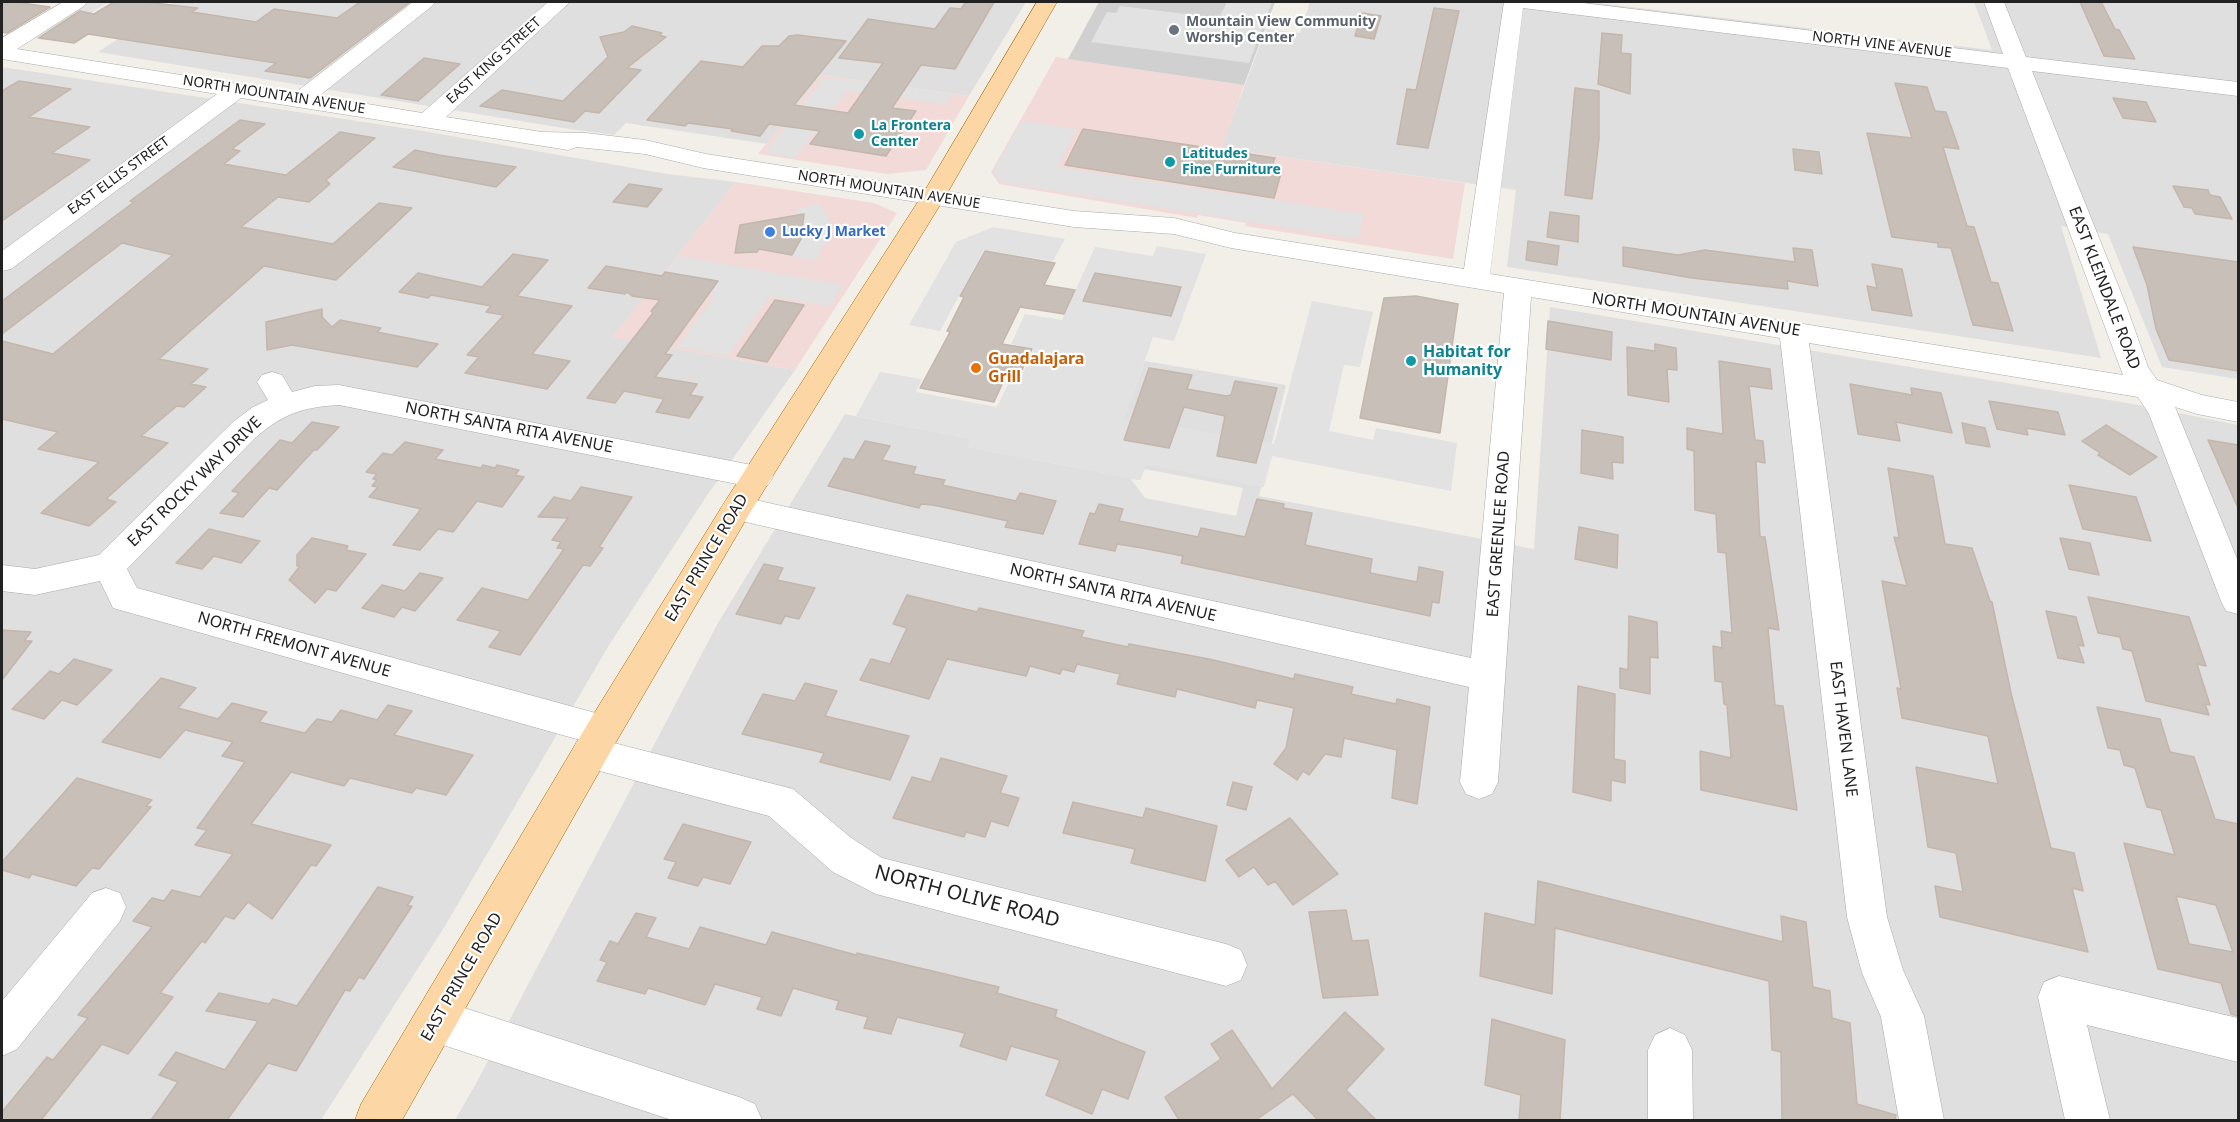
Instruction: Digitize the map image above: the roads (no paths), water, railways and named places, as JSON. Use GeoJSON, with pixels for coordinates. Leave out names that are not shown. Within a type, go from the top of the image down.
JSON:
{"type":"FeatureCollection","features":[{"type":"Feature","properties":{"kind":"main road","name":"EAST PRINCE ROAD"},"geometry":{"type":"LineString","coordinates":[[377,1120],[437,1021],[596,742],[737,508],[933,197],[1047,2]]}},
{"type":"Feature","properties":{"kind":"street"},"geometry":{"type":"LineString","coordinates":[[2,53],[10,43],[77,2]]}},
{"type":"Feature","properties":{"kind":"street"},"geometry":{"type":"LineString","coordinates":[[300,100],[425,2]]}},
{"type":"Feature","properties":{"kind":"street","name":"EAST KING STREET"},"geometry":{"type":"LineString","coordinates":[[428,120],[560,2]]}},
{"type":"Feature","properties":{"kind":"street"},"geometry":{"type":"LineString","coordinates":[[1476,279],[1517,2]]}},
{"type":"Feature","properties":{"kind":"street","name":"NORTH VINE AVENUE"},"geometry":{"type":"LineString","coordinates":[[1517,2],[1735,25],[2017,63],[2238,89]]}},
{"type":"Feature","properties":{"kind":"street","name":"EAST KLEINDALE ROAD"},"geometry":{"type":"LineString","coordinates":[[1994,2],[2112,305],[2134,369],[2154,390],[2238,601]]}},
{"type":"Feature","properties":{"kind":"street","name":"NORTH MOUNTAIN AVENUE"},"geometry":{"type":"LineString","coordinates":[[2,53],[546,138],[673,163],[703,161],[1074,219],[1089,227],[1195,244],[1231,240],[1476,279],[2154,390],[2197,404],[2238,412]]}},
{"type":"Feature","properties":{"kind":"street","name":"EAST ELLIS STREET"},"geometry":{"type":"LineString","coordinates":[[2,263],[237,90]]}},
{"type":"Feature","properties":{"kind":"street","name":"EAST GREENLEE ROAD"},"geometry":{"type":"LineString","coordinates":[[1479,782],[1518,286]]}},
{"type":"Feature","properties":{"kind":"street","name":"EAST HAVEN LANE"},"geometry":{"type":"LineString","coordinates":[[1793,331],[1867,917],[1883,973],[1902,1016],[1921,1120]]}},
{"type":"Feature","properties":{"kind":"street","name":"NORTH MOUNTAIN AVENUE"},"geometry":{"type":"LineString","coordinates":[[2154,390],[2194,387],[2238,395]]}},
{"type":"Feature","properties":{"kind":"street","name":"NORTH SANTA RITA AVENUE"},"geometry":{"type":"LineString","coordinates":[[278,393],[339,396],[757,477]]}},
{"type":"Feature","properties":{"kind":"street","name":"EAST ROCKY WAY DRIVE"},"geometry":{"type":"LineString","coordinates":[[109,566],[244,430],[264,414],[278,393]]}},
{"type":"Feature","properties":{"kind":"street","name":"NORTH SANTA RITA AVENUE"},"geometry":{"type":"LineString","coordinates":[[737,508],[1489,677]]}},
{"type":"Feature","properties":{"kind":"street"},"geometry":{"type":"LineString","coordinates":[[2,578],[35,582],[109,566]]}},
{"type":"Feature","properties":{"kind":"street","name":"NORTH FREMONT AVENUE"},"geometry":{"type":"LineString","coordinates":[[109,566],[125,598],[596,742]]}},
{"type":"Feature","properties":{"kind":"street","name":"NORTH OLIVE ROAD"},"geometry":{"type":"LineString","coordinates":[[596,742],[779,801],[792,809],[832,849],[857,867],[876,875],[1226,965]]}},
{"type":"Feature","properties":{"kind":"street"},"geometry":{"type":"LineString","coordinates":[[2,1034],[106,908]]}},
{"type":"Feature","properties":{"kind":"street"},"geometry":{"type":"LineString","coordinates":[[2087,1120],[2059,997],[2238,1040]]}},
{"type":"Feature","properties":{"kind":"street"},"geometry":{"type":"LineString","coordinates":[[437,1021],[739,1120]]}},
{"type":"Feature","properties":{"kind":"street"},"geometry":{"type":"LineString","coordinates":[[1670,1050],[1671,1120]]}},
{"type":"Feature","properties":{"kind":"place","name":"Mountain View Community Worship Center"},"geometry":{"type":"Point","coordinates":[1174,30]}},
{"type":"Feature","properties":{"kind":"place","name":"La Frontera Center"},"geometry":{"type":"Point","coordinates":[859,134]}},
{"type":"Feature","properties":{"kind":"place","name":"Latitudes Fine Furniture"},"geometry":{"type":"Point","coordinates":[1170,162]}},
{"type":"Feature","properties":{"kind":"place","name":"Lucky J Market"},"geometry":{"type":"Point","coordinates":[770,232]}},
{"type":"Feature","properties":{"kind":"place","name":"Habitat for Humanity"},"geometry":{"type":"Point","coordinates":[1411,361]}},
{"type":"Feature","properties":{"kind":"place","name":"Guadalajara Grill"},"geometry":{"type":"Point","coordinates":[976,368]}}]}
